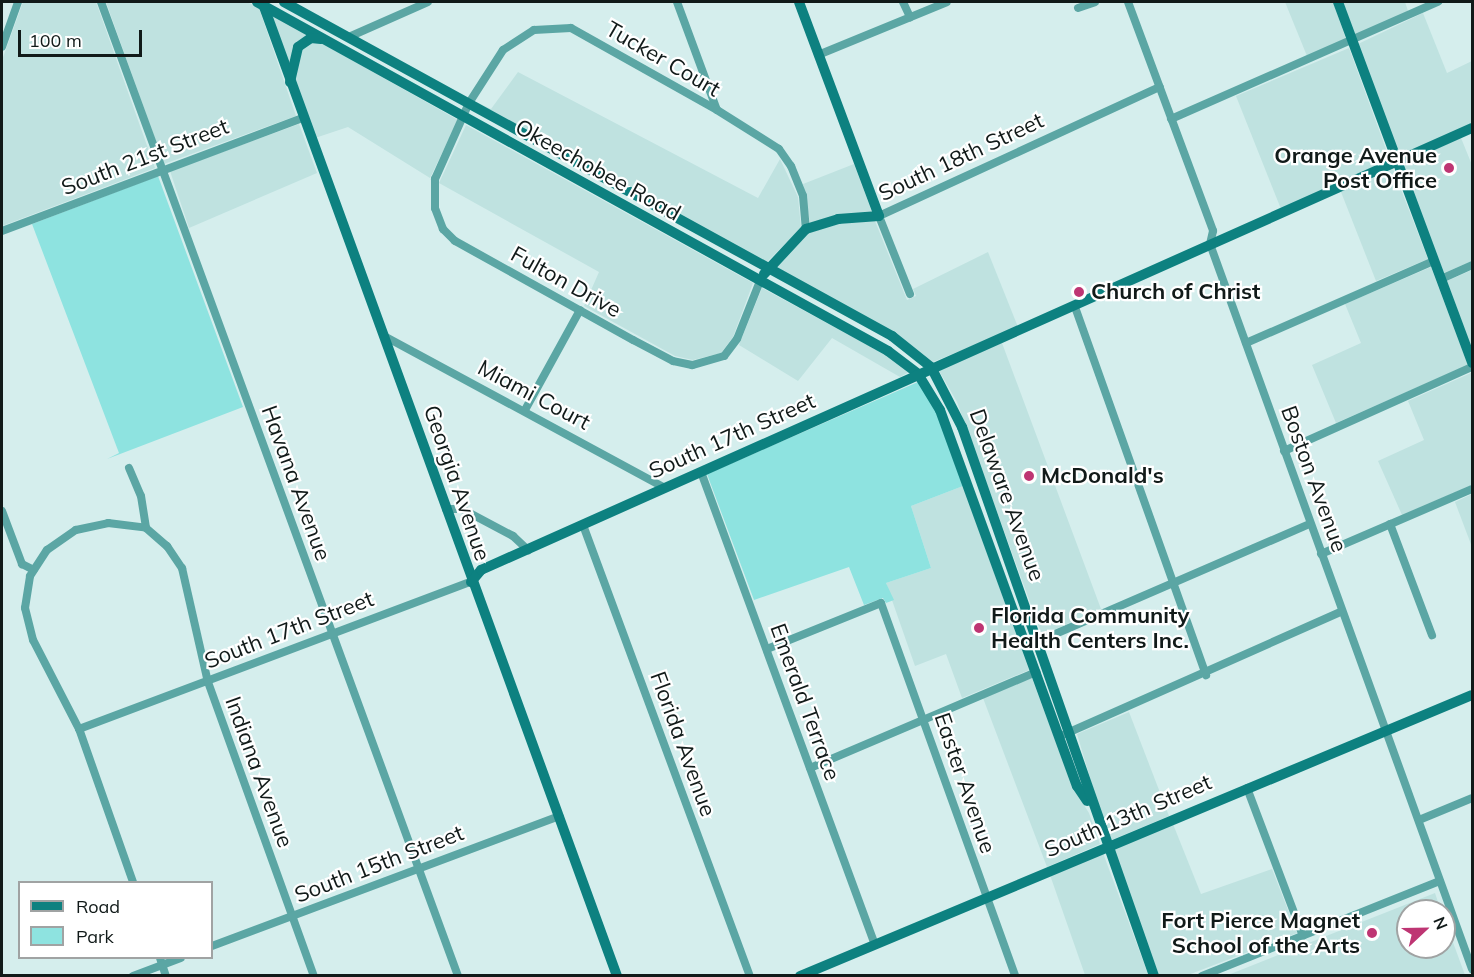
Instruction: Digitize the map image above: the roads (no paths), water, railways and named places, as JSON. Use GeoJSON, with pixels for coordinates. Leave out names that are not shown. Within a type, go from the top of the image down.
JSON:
{"type":"FeatureCollection","features":[{"type":"Feature","properties":{"kind":"street"},"geometry":{"type":"LineString","coordinates":[[2,47],[18,2]]}},
{"type":"Feature","properties":{"kind":"street","name":"Havana Avenue"},"geometry":{"type":"LineString","coordinates":[[101,2],[458,975]]}},
{"type":"Feature","properties":{"kind":"street","name":"Okeechobee Road"},"geometry":{"type":"LineString","coordinates":[[284,2],[351,36],[767,269],[892,336],[931,367]]}},
{"type":"Feature","properties":{"kind":"street"},"geometry":{"type":"LineString","coordinates":[[351,36],[428,2]]}},
{"type":"Feature","properties":{"kind":"street"},"geometry":{"type":"LineString","coordinates":[[677,2],[717,110]]}},
{"type":"Feature","properties":{"kind":"street"},"geometry":{"type":"LineString","coordinates":[[799,2],[910,294]]}},
{"type":"Feature","properties":{"kind":"street"},"geometry":{"type":"LineString","coordinates":[[903,2],[910,17]]}},
{"type":"Feature","properties":{"kind":"street"},"geometry":{"type":"LineString","coordinates":[[818,55],[947,2]]}},
{"type":"Feature","properties":{"kind":"street"},"geometry":{"type":"LineString","coordinates":[[1078,8],[1095,2]]}},
{"type":"Feature","properties":{"kind":"street","name":"Boston Avenue"},"geometry":{"type":"LineString","coordinates":[[1128,2],[1212,231],[1210,244],[1473,969]]}},
{"type":"Feature","properties":{"kind":"street"},"geometry":{"type":"LineString","coordinates":[[1284,451],[1473,365],[1338,2]]}},
{"type":"Feature","properties":{"kind":"street"},"geometry":{"type":"LineString","coordinates":[[1171,118],[1352,42],[1438,2]]}},
{"type":"Feature","properties":{"kind":"street","name":"Okeechobee Road"},"geometry":{"type":"LineString","coordinates":[[261,3],[321,39],[888,351],[918,374]]}},
{"type":"Feature","properties":{"kind":"street","name":"Georgia Avenue"},"geometry":{"type":"LineString","coordinates":[[261,3],[384,336],[471,582],[617,975]]}},
{"type":"Feature","properties":{"kind":"street","name":"Tucker Court"},"geometry":{"type":"LineString","coordinates":[[470,103],[503,50],[534,30],[554,27],[571,28],[717,110],[779,149],[791,166],[803,196],[806,229]]}},
{"type":"Feature","properties":{"kind":"street"},"geometry":{"type":"LineString","coordinates":[[290,82],[298,47],[302,42],[321,39]]}},
{"type":"Feature","properties":{"kind":"street","name":"South 18th Street"},"geometry":{"type":"LineString","coordinates":[[760,281],[767,269],[806,229],[837,219],[879,216],[1160,87]]}},
{"type":"Feature","properties":{"kind":"street","name":"Fulton Drive"},"geometry":{"type":"LineString","coordinates":[[470,103],[435,179],[435,208],[443,229],[455,241],[673,361],[692,365],[710,363],[724,356],[737,339],[760,281]]}},
{"type":"Feature","properties":{"kind":"street","name":"South 21st Street"},"geometry":{"type":"LineString","coordinates":[[2,231],[302,118]]}},
{"type":"Feature","properties":{"kind":"street","name":"South 17th Street"},"geometry":{"type":"LineString","coordinates":[[79,729],[471,582],[481,570],[931,367],[1075,307],[1210,244],[1473,128]]}},
{"type":"Feature","properties":{"kind":"street"},"geometry":{"type":"LineString","coordinates":[[1246,343],[1434,261]]}},
{"type":"Feature","properties":{"kind":"street"},"geometry":{"type":"LineString","coordinates":[[1441,279],[1473,265]]}},
{"type":"Feature","properties":{"kind":"street"},"geometry":{"type":"LineString","coordinates":[[1075,307],[1206,675]]}},
{"type":"Feature","properties":{"kind":"street"},"geometry":{"type":"LineString","coordinates":[[525,410],[580,310]]}},
{"type":"Feature","properties":{"kind":"street","name":"Miami Court"},"geometry":{"type":"LineString","coordinates":[[384,336],[525,410],[665,488]]}},
{"type":"Feature","properties":{"kind":"street","name":"Delaware Avenue"},"geometry":{"type":"LineString","coordinates":[[931,367],[953,403],[1040,641],[1106,847],[1154,975]]}},
{"type":"Feature","properties":{"kind":"street","name":"Delaware Avenue"},"geometry":{"type":"LineString","coordinates":[[918,374],[940,410],[1077,786],[1094,811]]}},
{"type":"Feature","properties":{"kind":"street"},"geometry":{"type":"LineString","coordinates":[[129,468],[141,496],[146,528],[108,523],[76,530],[47,550],[34,570],[25,608],[33,640],[79,729],[133,881]]}},
{"type":"Feature","properties":{"kind":"street","name":"Emerald Terrace"},"geometry":{"type":"LineString","coordinates":[[701,472],[875,945]]}},
{"type":"Feature","properties":{"kind":"street"},"geometry":{"type":"LineString","coordinates":[[1321,554],[1473,489]]}},
{"type":"Feature","properties":{"kind":"street"},"geometry":{"type":"LineString","coordinates":[[446,509],[462,509],[513,536],[528,550]]}},
{"type":"Feature","properties":{"kind":"street"},"geometry":{"type":"LineString","coordinates":[[2,511],[22,564],[34,570]]}},
{"type":"Feature","properties":{"kind":"street"},"geometry":{"type":"LineString","coordinates":[[1040,641],[1310,524]]}},
{"type":"Feature","properties":{"kind":"street"},"geometry":{"type":"LineString","coordinates":[[1390,524],[1432,636]]}},
{"type":"Feature","properties":{"kind":"street","name":"Florida Avenue"},"geometry":{"type":"LineString","coordinates":[[583,525],[750,975]]}},
{"type":"Feature","properties":{"kind":"street","name":"Indiana Avenue"},"geometry":{"type":"LineString","coordinates":[[146,528],[167,546],[182,568],[208,682],[314,975]]}},
{"type":"Feature","properties":{"kind":"street","name":"Easter Avenue"},"geometry":{"type":"LineString","coordinates":[[766,649],[881,603],[1015,975]]}},
{"type":"Feature","properties":{"kind":"street"},"geometry":{"type":"LineString","coordinates":[[1059,737],[1206,675],[1342,612]]}},
{"type":"Feature","properties":{"kind":"street"},"geometry":{"type":"LineString","coordinates":[[810,768],[1036,672]]}},
{"type":"Feature","properties":{"kind":"street","name":"South 13th Street"},"geometry":{"type":"LineString","coordinates":[[800,975],[987,900],[1106,847],[1473,695]]}},
{"type":"Feature","properties":{"kind":"street"},"geometry":{"type":"LineString","coordinates":[[1247,788],[1303,936]]}},
{"type":"Feature","properties":{"kind":"street"},"geometry":{"type":"LineString","coordinates":[[1419,820],[1473,798]]}},
{"type":"Feature","properties":{"kind":"street","name":"South 15th Street"},"geometry":{"type":"LineString","coordinates":[[213,946],[559,816]]}},
{"type":"Feature","properties":{"kind":"street"},"geometry":{"type":"LineString","coordinates":[[1202,975],[1440,881]]}},
{"type":"Feature","properties":{"kind":"street"},"geometry":{"type":"LineString","coordinates":[[133,975],[161,961],[166,975]]}},
{"type":"Feature","properties":{"kind":"place","name":"Orange Avenue Post Office"},"geometry":{"type":"Point","coordinates":[1449,168]}},
{"type":"Feature","properties":{"kind":"place","name":"Church of Christ"},"geometry":{"type":"Point","coordinates":[1079,292]}},
{"type":"Feature","properties":{"kind":"place","name":"McDonald's"},"geometry":{"type":"Point","coordinates":[1029,476]}},
{"type":"Feature","properties":{"kind":"place","name":"Florida Community Health Centers Inc."},"geometry":{"type":"Point","coordinates":[979,628]}},
{"type":"Feature","properties":{"kind":"place","name":"Fort Pierce Magnet School of the Arts"},"geometry":{"type":"Point","coordinates":[1372,933]}}]}
